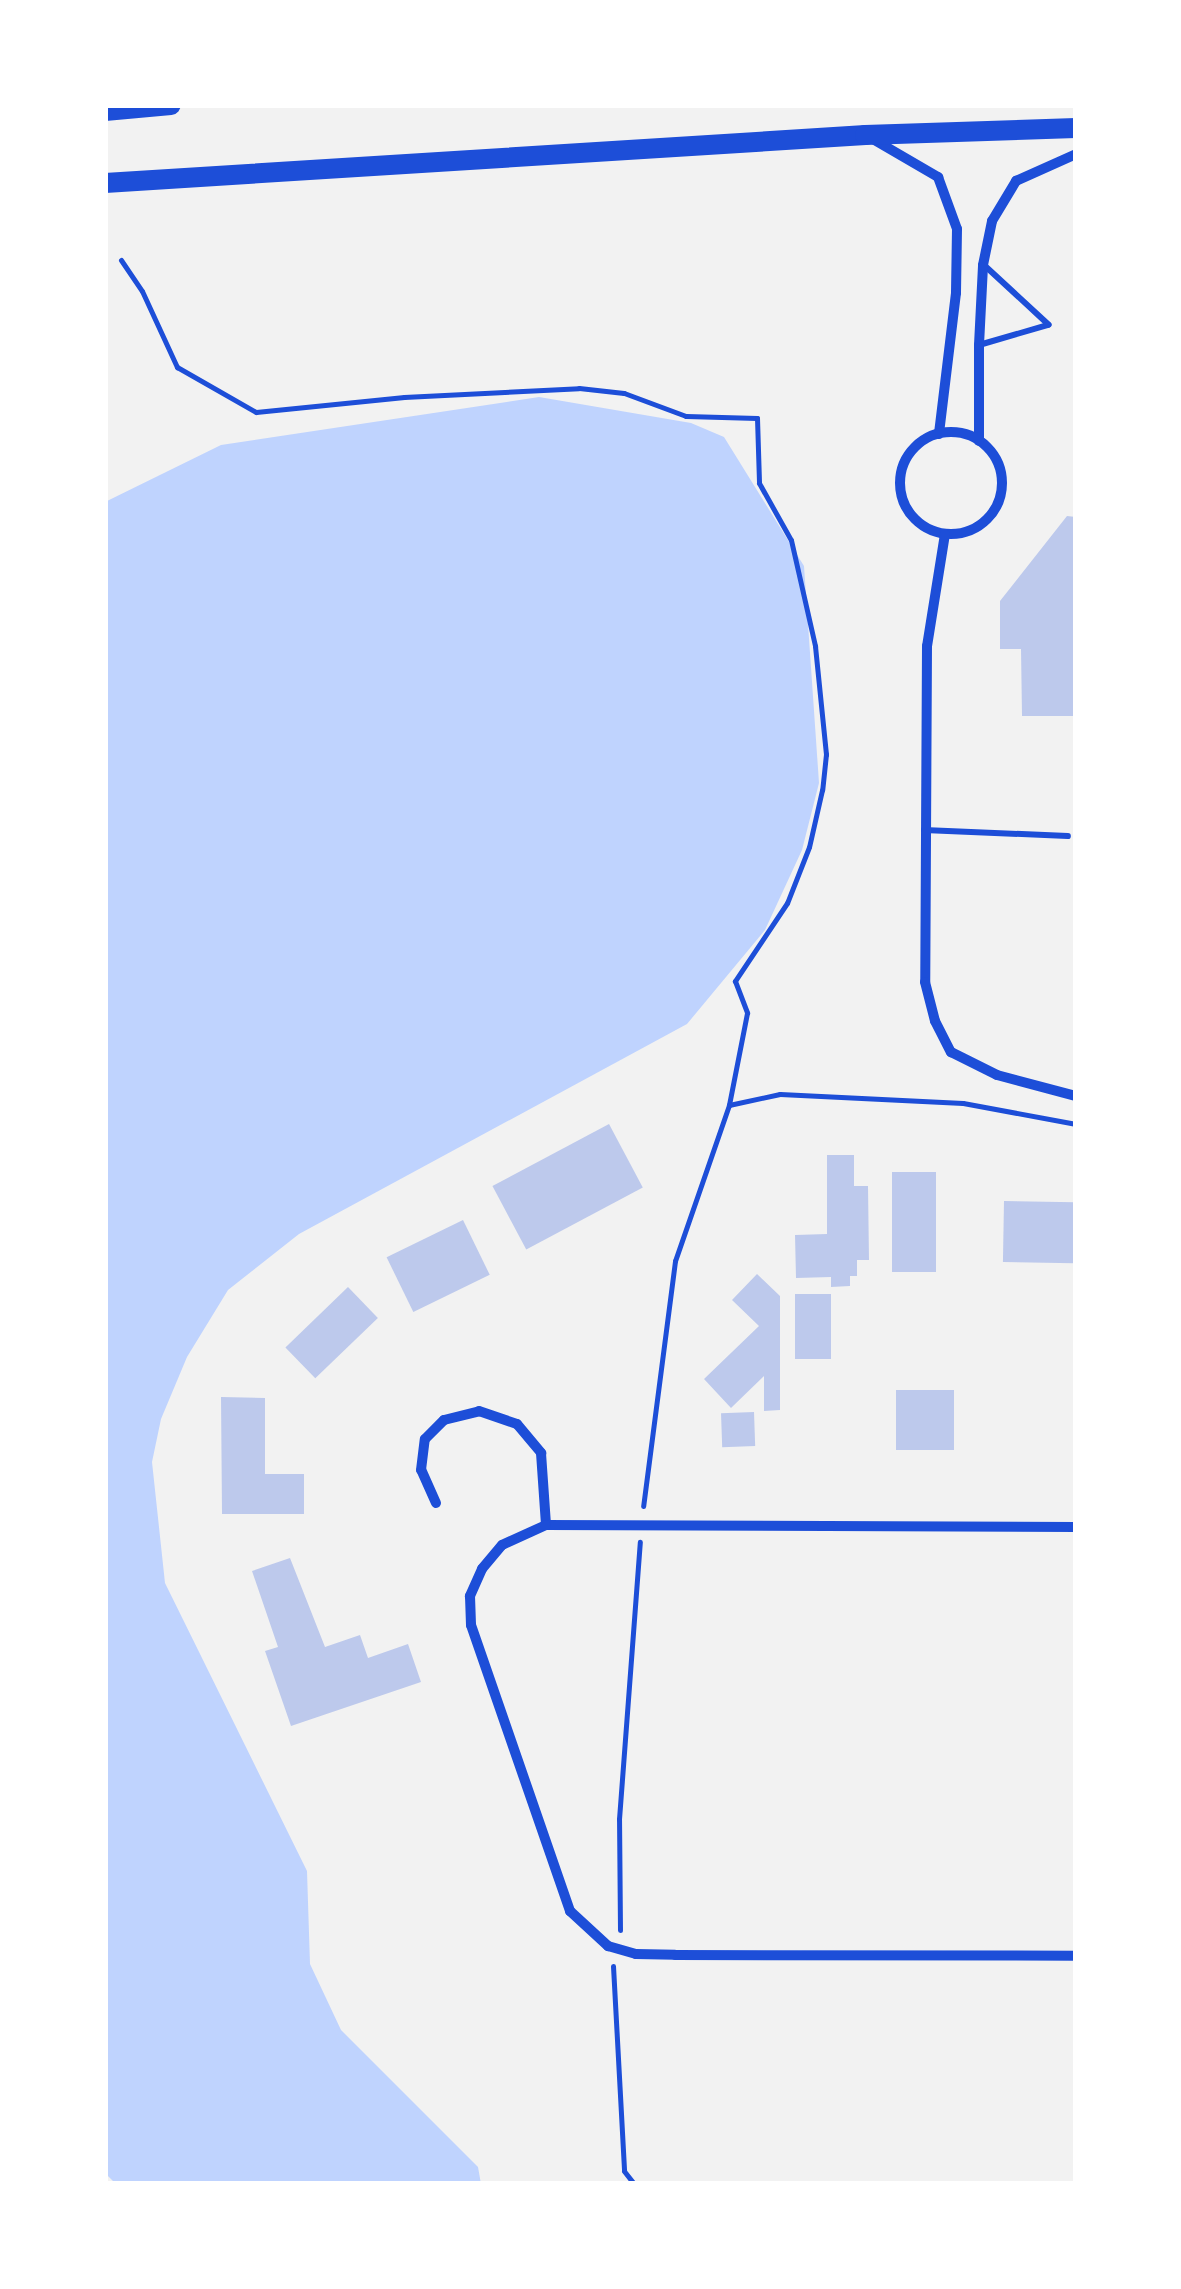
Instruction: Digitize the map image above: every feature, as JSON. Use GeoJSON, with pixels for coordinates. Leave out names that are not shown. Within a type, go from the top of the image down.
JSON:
{"type":"FeatureCollection","features":[{"type":"Feature","properties":{"kind":"main road"},"geometry":{"type":"LineString","coordinates":[[105,111],[171,105]]}},
{"type":"Feature","properties":{"kind":"main road"},"geometry":{"type":"LineString","coordinates":[[105,184],[864,135],[1076,128]]}},
{"type":"Feature","properties":{"kind":"street"},"geometry":{"type":"LineString","coordinates":[[864,135],[938,176],[957,229],[956,293],[939,434]]}},
{"type":"Feature","properties":{"kind":"street"},"geometry":{"type":"LineString","coordinates":[[979,441],[978,345],[992,220],[1016,181],[1076,154]]}},
{"type":"Feature","properties":{"kind":"street"},"geometry":{"type":"LineString","coordinates":[[953,432],[979,441],[998,462],[1002,475],[998,506],[976,528],[945,534],[914,518],[900,486],[910,453],[939,434],[953,432]]}},
{"type":"Feature","properties":{"kind":"street"},"geometry":{"type":"LineString","coordinates":[[945,534],[927,646],[925,982],[935,1021],[951,1052],[997,1075],[1076,1096]]}},
{"type":"Feature","properties":{"kind":"street"},"geometry":{"type":"LineString","coordinates":[[436,1503],[421,1470],[425,1439],[444,1420],[479,1411],[517,1424],[541,1453],[546,1525]]}},
{"type":"Feature","properties":{"kind":"street"},"geometry":{"type":"LineString","coordinates":[[1076,1526],[546,1525],[502,1545],[482,1569],[470,1596],[471,1625],[570,1912],[587,1931],[617,1948],[675,1955],[1076,1956]]}},
{"type":"Feature","properties":{"kind":"lane"},"geometry":{"type":"LineString","coordinates":[[978,345],[1049,325],[984,265]]}},
{"type":"Feature","properties":{"kind":"lane"},"geometry":{"type":"LineString","coordinates":[[923,830],[1068,836]]}},
{"type":"Feature","properties":{"kind":"path"},"geometry":{"type":"LineString","coordinates":[[121,260],[142,291],[177,367],[256,412],[404,397],[579,388],[624,393],[686,416],[757,418],[759,483],[791,540],[808,609],[826,754],[820,807],[787,904],[735,981],[747,1013],[729,1105],[686,1226],[665,1324],[641,1525],[619,1819],[617,1948],[613,1966],[624,2171],[634,2184]]}},
{"type":"Feature","properties":{"kind":"path"},"geometry":{"type":"LineString","coordinates":[[729,1105],[780,1094],[964,1103],[1076,1124]]}},
{"type":"Feature","properties":{"kind":"water"},"geometry":{"type":"Polygon","coordinates":[[[539,397],[691,423],[724,437],[804,566],[819,783],[802,850],[765,930],[687,1024],[299,1234],[228,1290],[187,1357],[161,1419],[152,1462],[165,1583],[307,1871],[310,1964],[341,2030],[478,2167],[481,2184],[116,2184],[105,2173],[105,502],[221,445],[539,397]]]}},
{"type":"Feature","properties":{"kind":"building"},"geometry":{"type":"Polygon","coordinates":[[[1067,516],[1076,517],[1076,716],[1022,716],[1021,649],[1000,649],[1000,601],[1067,516]]]}},
{"type":"Feature","properties":{"kind":"building"},"geometry":{"type":"Polygon","coordinates":[[[609,1124],[643,1188],[526,1250],[492,1186],[609,1124]]]}},
{"type":"Feature","properties":{"kind":"building"},"geometry":{"type":"Polygon","coordinates":[[[827,1155],[854,1155],[854,1186],[868,1186],[869,1260],[857,1260],[857,1276],[850,1276],[850,1286],[831,1287],[831,1277],[796,1278],[795,1235],[827,1234],[827,1155]]]}},
{"type":"Feature","properties":{"kind":"building"},"geometry":{"type":"Polygon","coordinates":[[[892,1172],[936,1172],[936,1272],[892,1272],[892,1172]]]}},
{"type":"Feature","properties":{"kind":"building"},"geometry":{"type":"Polygon","coordinates":[[[1004,1201],[1075,1202],[1074,1263],[1003,1262],[1004,1201]]]}},
{"type":"Feature","properties":{"kind":"building"},"geometry":{"type":"Polygon","coordinates":[[[463,1220],[490,1275],[413,1312],[387,1257],[463,1220]]]}},
{"type":"Feature","properties":{"kind":"building"},"geometry":{"type":"Polygon","coordinates":[[[757,1274],[780,1296],[780,1410],[764,1411],[764,1376],[731,1408],[704,1379],[759,1326],[732,1300],[757,1274]]]}},
{"type":"Feature","properties":{"kind":"building"},"geometry":{"type":"Polygon","coordinates":[[[348,1287],[378,1318],[315,1378],[285,1347],[348,1287]]]}},
{"type":"Feature","properties":{"kind":"building"},"geometry":{"type":"Polygon","coordinates":[[[795,1294],[831,1294],[831,1359],[795,1359],[795,1294]]]}},
{"type":"Feature","properties":{"kind":"building"},"geometry":{"type":"Polygon","coordinates":[[[896,1390],[954,1390],[954,1450],[896,1450],[896,1390]]]}},
{"type":"Feature","properties":{"kind":"building"},"geometry":{"type":"Polygon","coordinates":[[[221,1397],[265,1398],[265,1474],[304,1474],[304,1514],[222,1514],[221,1397]]]}},
{"type":"Feature","properties":{"kind":"building"},"geometry":{"type":"Polygon","coordinates":[[[754,1412],[755,1446],[722,1447],[721,1413],[754,1412]]]}},
{"type":"Feature","properties":{"kind":"building"},"geometry":{"type":"Polygon","coordinates":[[[290,1558],[325,1647],[360,1635],[368,1658],[408,1644],[421,1682],[291,1726],[265,1651],[278,1647],[252,1571],[290,1558]]]}}]}
